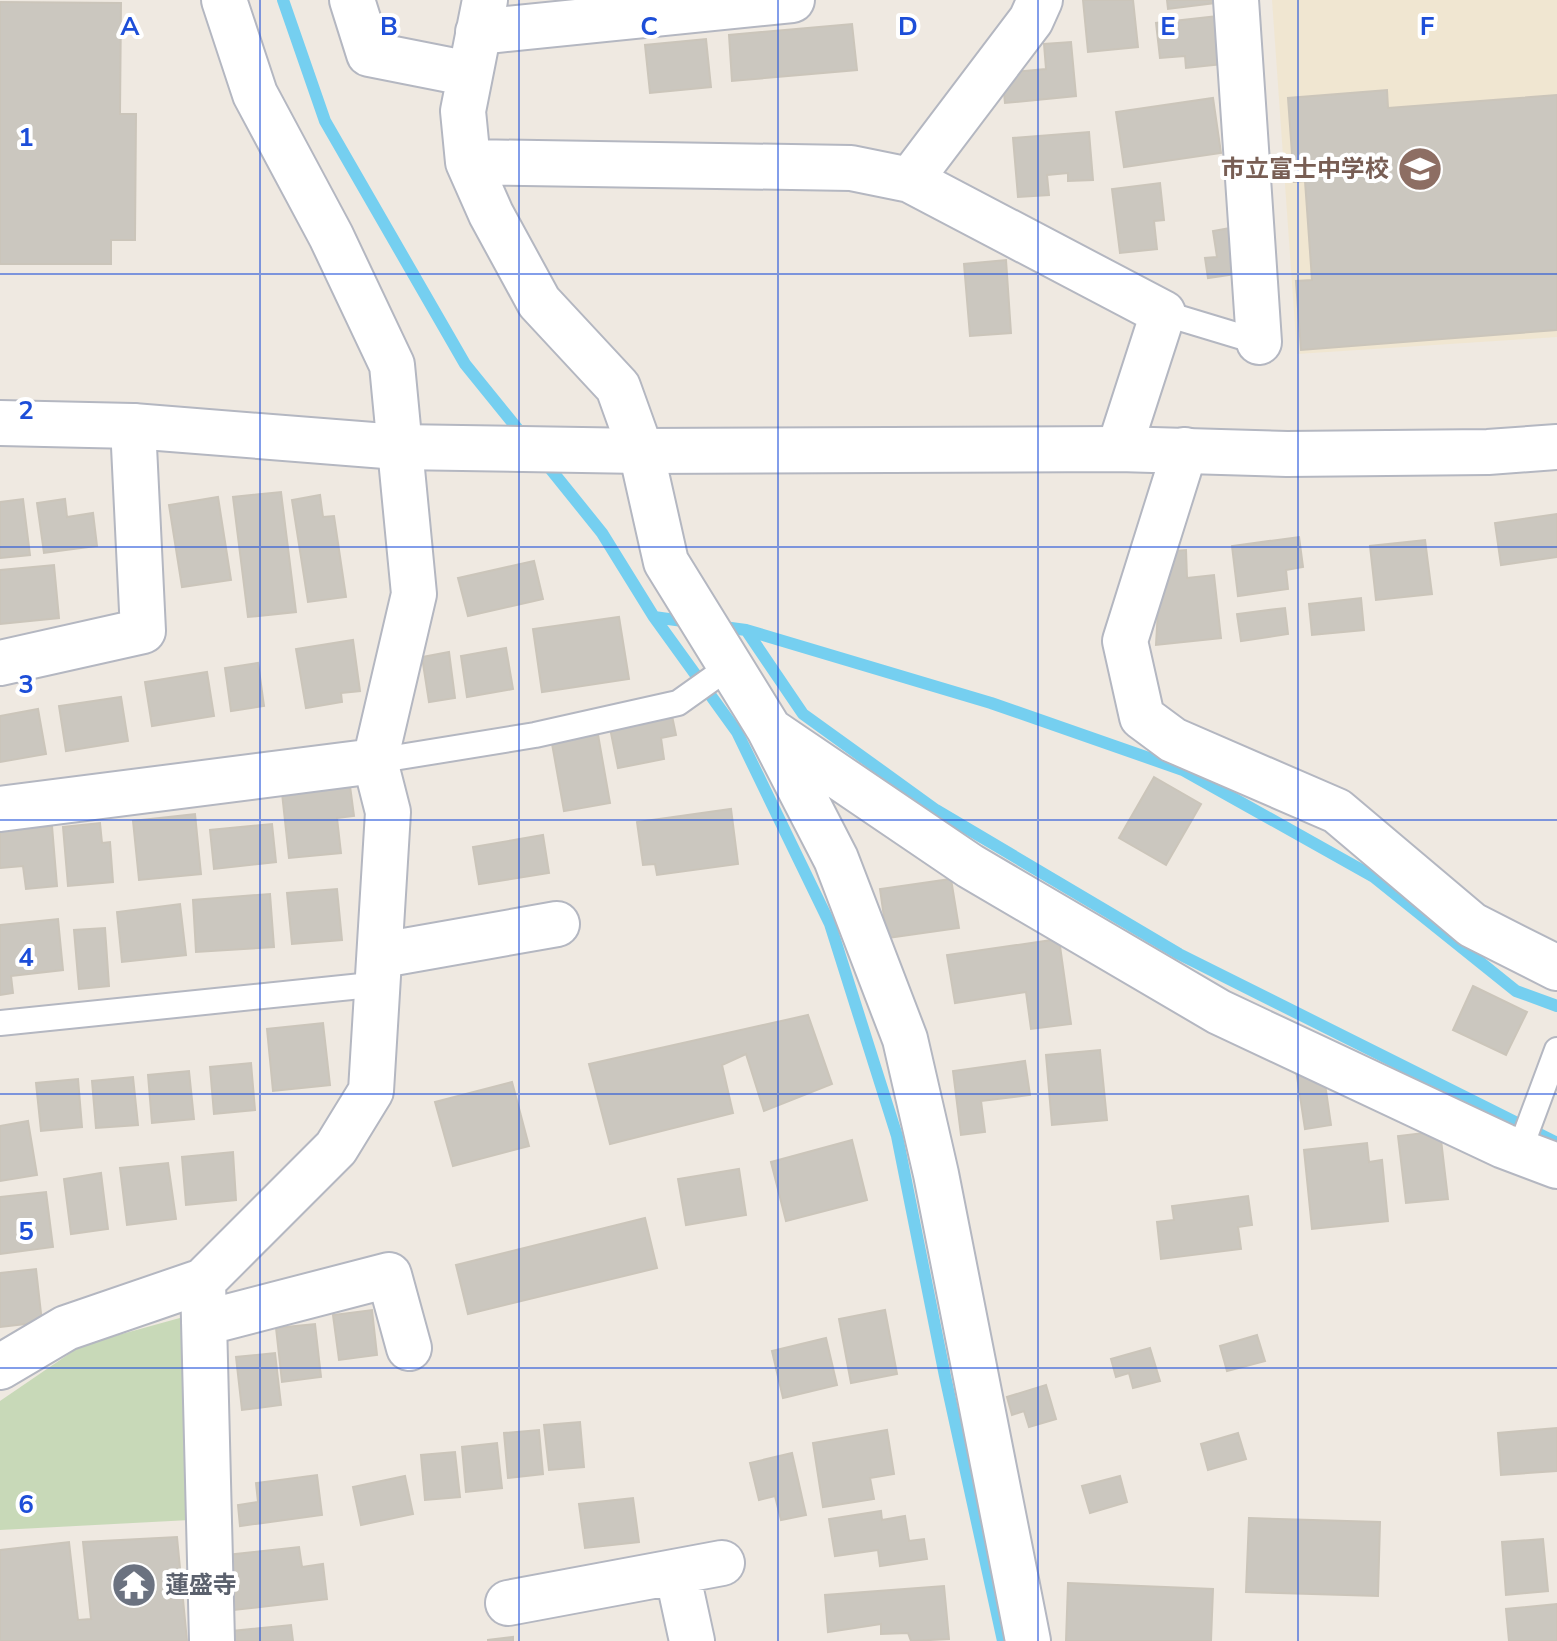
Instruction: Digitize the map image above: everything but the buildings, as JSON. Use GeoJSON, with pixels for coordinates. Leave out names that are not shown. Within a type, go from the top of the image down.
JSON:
{"type":"FeatureCollection","features":[{"type":"Feature","properties":{"kind":"street"},"geometry":{"type":"LineString","coordinates":[[212,1641],[204,1302],[336,1148],[371,1091],[381,970],[388,812],[375,761],[414,594],[392,365],[331,236],[255,94],[224,0]]}},
{"type":"Feature","properties":{"kind":"street"},"geometry":{"type":"LineString","coordinates":[[352,0],[369,54],[477,35],[792,0]]}},
{"type":"Feature","properties":{"kind":"street"},"geometry":{"type":"LineString","coordinates":[[910,180],[1031,20],[1040,0]]}},
{"type":"Feature","properties":{"kind":"street"},"geometry":{"type":"LineString","coordinates":[[1236,0],[1259,342]]}},
{"type":"Feature","properties":{"kind":"street"},"geometry":{"type":"LineString","coordinates":[[477,35],[463,111],[468,162],[491,214],[539,302],[618,387],[641,451],[666,562],[769,729],[836,859],[905,1039],[936,1174],[1028,1641]]}},
{"type":"Feature","properties":{"kind":"street"},"geometry":{"type":"LineString","coordinates":[[468,162],[851,168],[910,180],[1163,313],[1119,449]]}},
{"type":"Feature","properties":{"kind":"street"},"geometry":{"type":"LineString","coordinates":[[0,423],[133,426],[398,447],[641,451],[1119,449],[1302,454],[1488,452],[1557,447]]}},
{"type":"Feature","properties":{"kind":"street"},"geometry":{"type":"LineString","coordinates":[[0,663],[143,631],[133,426]]}},
{"type":"Feature","properties":{"kind":"street"},"geometry":{"type":"LineString","coordinates":[[1185,450],[1125,641],[1142,717],[1173,740],[1337,811],[1472,925],[1557,968]]}},
{"type":"Feature","properties":{"kind":"street"},"geometry":{"type":"LineString","coordinates":[[769,729],[970,866],[1219,1012],[1538,1159]]}},
{"type":"Feature","properties":{"kind":"street"},"geometry":{"type":"LineString","coordinates":[[0,809],[375,761]]}},
{"type":"Feature","properties":{"kind":"street"},"geometry":{"type":"LineString","coordinates":[[381,970],[557,924]]}},
{"type":"Feature","properties":{"kind":"street"},"geometry":{"type":"LineString","coordinates":[[0,1367],[66,1328],[204,1302],[389,1275],[409,1348]]}},
{"type":"Feature","properties":{"kind":"street"},"geometry":{"type":"LineString","coordinates":[[508,1603],[722,1563]]}},
{"type":"Feature","properties":{"kind":"street"},"geometry":{"type":"LineString","coordinates":[[677,1572],[692,1641]]}},
{"type":"Feature","properties":{"kind":"lane"},"geometry":{"type":"LineString","coordinates":[[1163,313],[1259,342]]}},
{"type":"Feature","properties":{"kind":"lane"},"geometry":{"type":"LineString","coordinates":[[375,761],[535,735],[678,703],[730,666]]}},
{"type":"Feature","properties":{"kind":"lane"},"geometry":{"type":"LineString","coordinates":[[0,1023],[381,970]]}},
{"type":"Feature","properties":{"kind":"lane"},"geometry":{"type":"LineString","coordinates":[[1538,1159],[1557,1050]]}},
{"type":"Feature","properties":{"kind":"shaded area","name":"市立富士中学校"},"geometry":{"type":"Polygon","coordinates":[[[1272,0],[1557,0],[1557,337],[1297,354],[1272,0]]]}},
{"type":"Feature","properties":{"kind":"green space"},"geometry":{"type":"Polygon","coordinates":[[[187,1316],[190,1520],[0,1530],[0,1401],[82,1345],[187,1316]]]}},
{"type":"Feature","properties":{"kind":"waterway"},"geometry":{"type":"LineString","coordinates":[[283,0],[325,121],[465,364],[525,438]]}},
{"type":"Feature","properties":{"kind":"waterway"},"geometry":{"type":"LineString","coordinates":[[544,461],[602,533],[654,617],[737,732],[830,924],[897,1136],[1003,1641]]}},
{"type":"Feature","properties":{"kind":"waterway"},"geometry":{"type":"LineString","coordinates":[[654,617],[690,622]]}},
{"type":"Feature","properties":{"kind":"waterway"},"geometry":{"type":"LineString","coordinates":[[716,626],[746,630],[991,703],[1183,770],[1374,877],[1516,991],[1557,1006]]}},
{"type":"Feature","properties":{"kind":"waterway"},"geometry":{"type":"LineString","coordinates":[[746,630],[803,714],[936,810],[1179,954],[1557,1143]]}},
{"type":"Feature","properties":{"kind":"place","name":"市立富士中学校"},"geometry":{"type":"Point","coordinates":[1420,169]}},
{"type":"Feature","properties":{"kind":"place","name":"蓮盛寺"},"geometry":{"type":"Point","coordinates":[134,1585]}}]}
